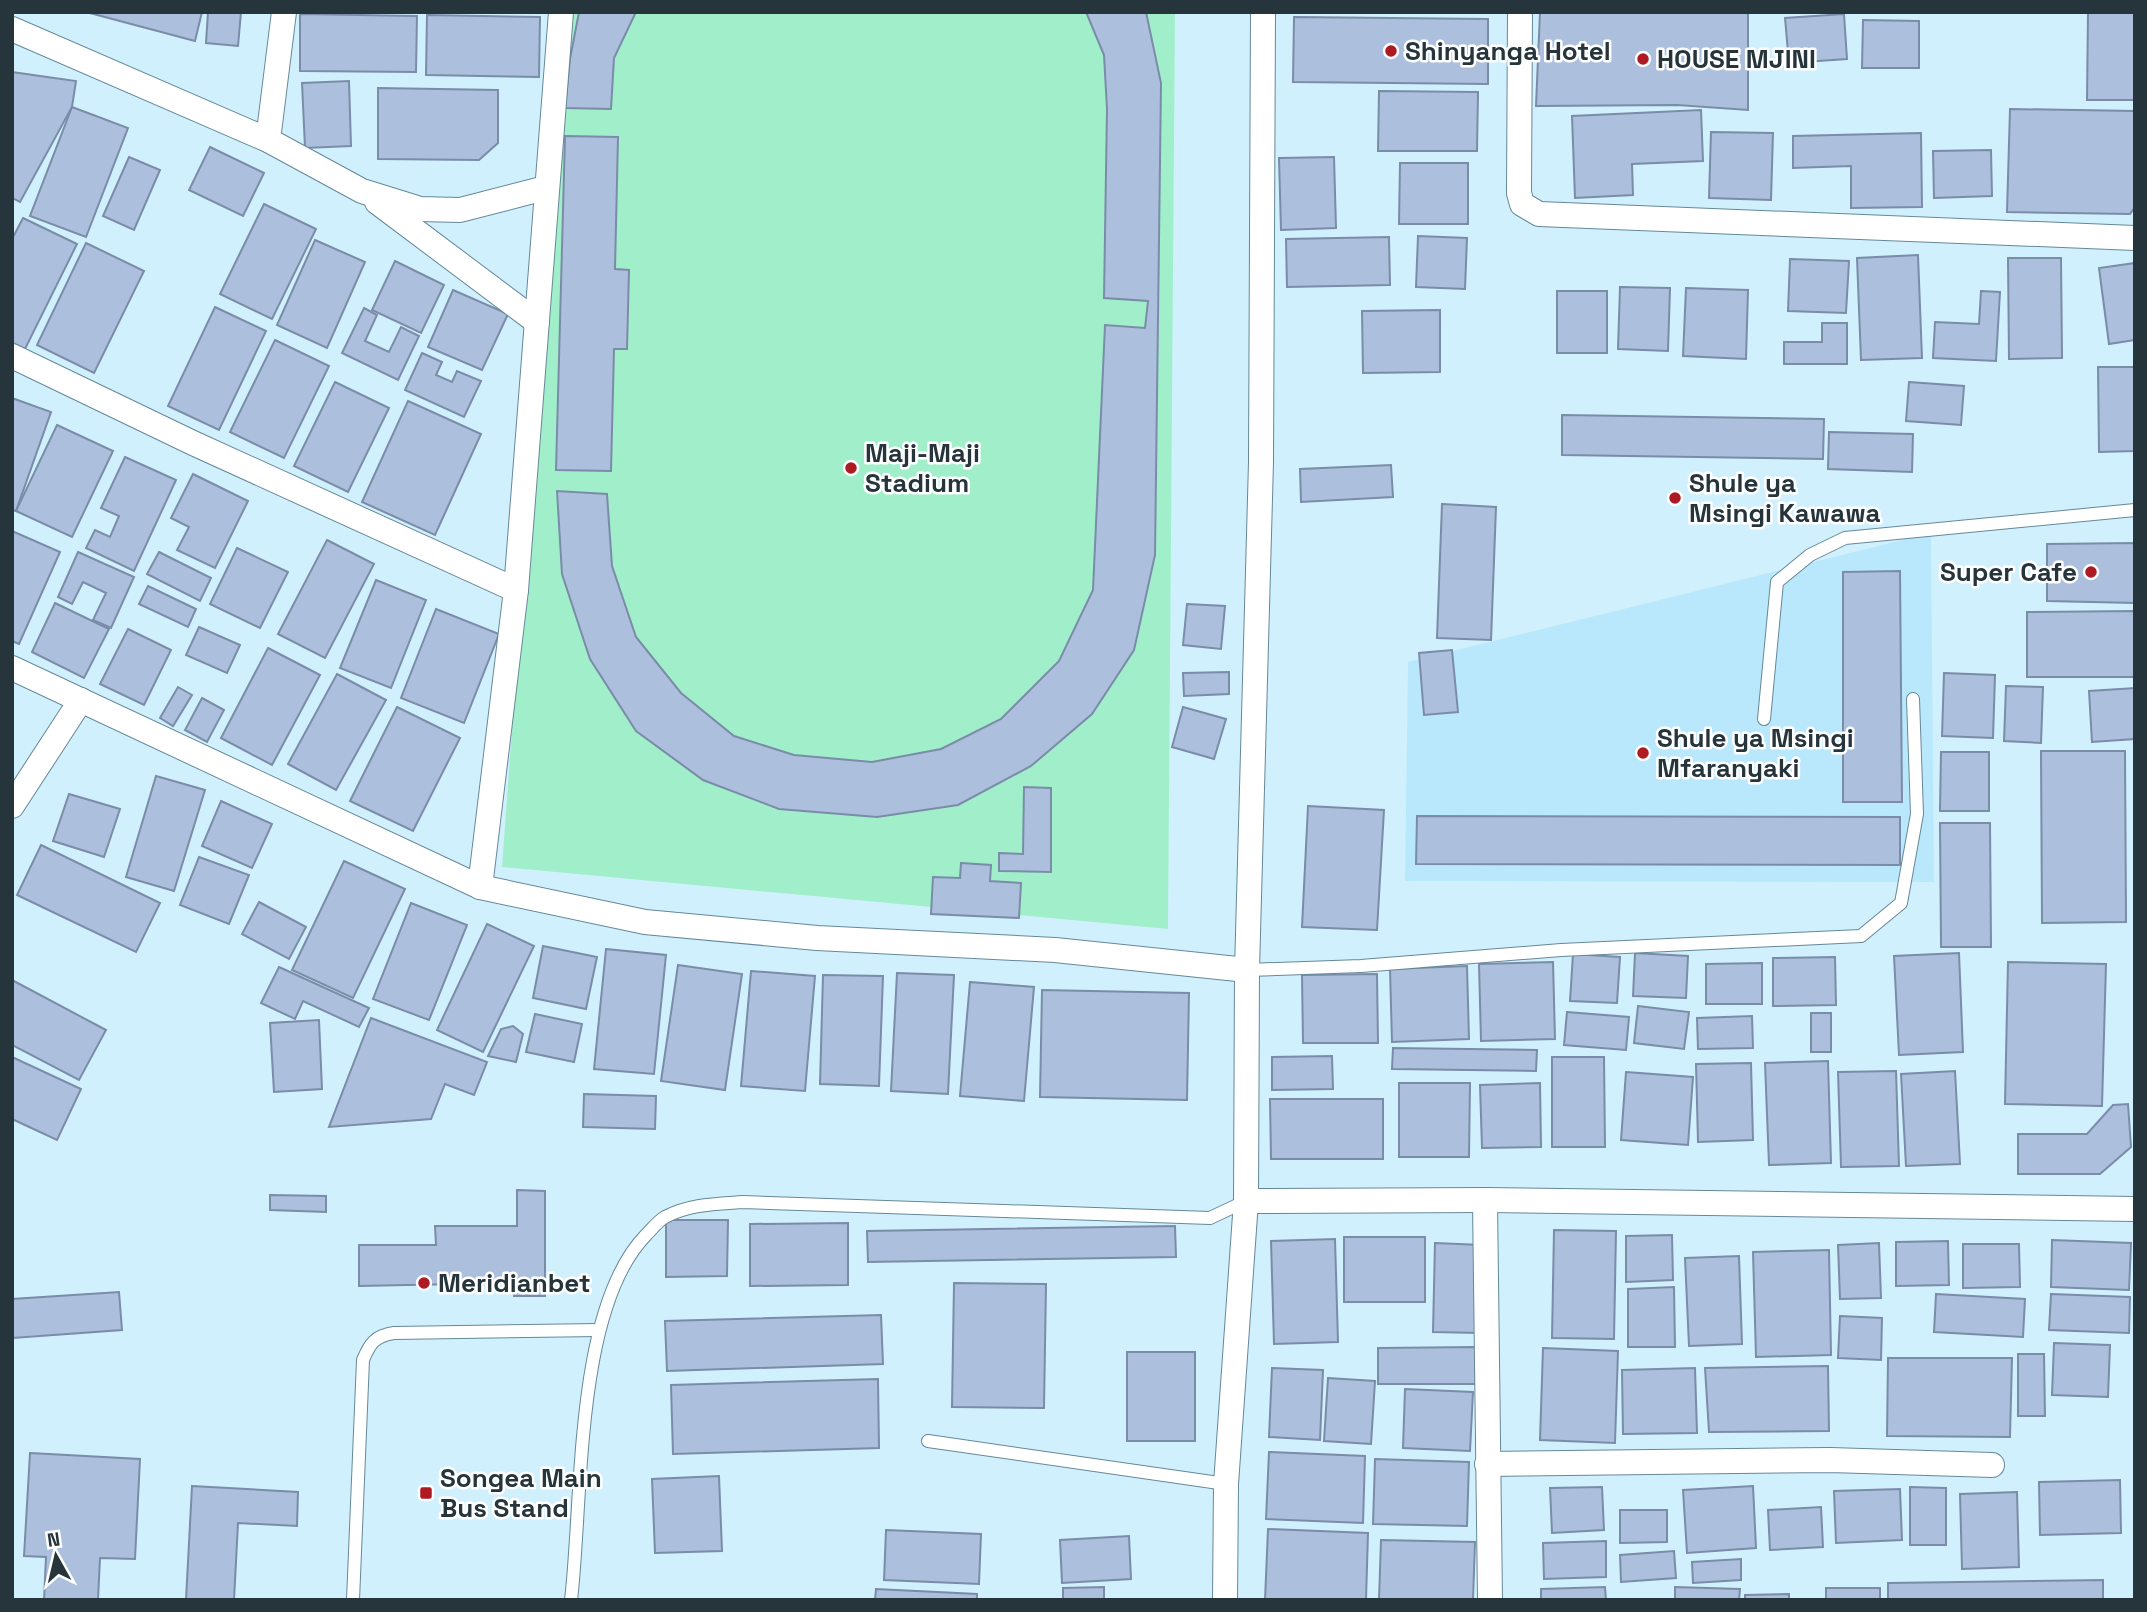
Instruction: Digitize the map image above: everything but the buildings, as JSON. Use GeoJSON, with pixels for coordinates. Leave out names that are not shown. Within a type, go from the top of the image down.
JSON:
{"type":"FeatureCollection","features":[{"type":"Feature","properties":{"kind":"street"},"geometry":{"type":"LineString","coordinates":[[268,140],[285,12]]}},
{"type":"Feature","properties":{"kind":"street"},"geometry":{"type":"LineString","coordinates":[[480,887],[516,590],[545,188],[561,12]]}},
{"type":"Feature","properties":{"kind":"street"},"geometry":{"type":"LineString","coordinates":[[1225,1600],[1226,1484],[1246,1201],[1247,970],[1261,462],[1264,12]]}},
{"type":"Feature","properties":{"kind":"street"},"geometry":{"type":"LineString","coordinates":[[1520,12],[1519,193],[1522,204],[1539,214],[2135,238]]}},
{"type":"Feature","properties":{"kind":"street"},"geometry":{"type":"LineString","coordinates":[[12,29],[268,140],[362,191],[537,323]]}},
{"type":"Feature","properties":{"kind":"street"},"geometry":{"type":"LineString","coordinates":[[362,191],[420,209],[460,210],[545,188]]}},
{"type":"Feature","properties":{"kind":"street"},"geometry":{"type":"LineString","coordinates":[[12,356],[193,443],[516,590]]}},
{"type":"Feature","properties":{"kind":"street"},"geometry":{"type":"LineString","coordinates":[[12,668],[480,887],[645,922],[817,938],[1055,950],[1247,970]]}},
{"type":"Feature","properties":{"kind":"street"},"geometry":{"type":"LineString","coordinates":[[12,806],[81,700]]}},
{"type":"Feature","properties":{"kind":"street"},"geometry":{"type":"LineString","coordinates":[[1246,1201],[1485,1200],[2135,1209]]}},
{"type":"Feature","properties":{"kind":"street"},"geometry":{"type":"LineString","coordinates":[[1485,1200],[1490,1600]]}},
{"type":"Feature","properties":{"kind":"street"},"geometry":{"type":"LineString","coordinates":[[1487,1464],[1830,1460],[1992,1465]]}},
{"type":"Feature","properties":{"kind":"lane"},"geometry":{"type":"LineString","coordinates":[[1764,719],[1777,582],[1810,555],[1845,538],[2135,510]]}},
{"type":"Feature","properties":{"kind":"lane"},"geometry":{"type":"LineString","coordinates":[[1247,970],[1361,966],[1561,950],[1861,936],[1900,904],[1917,814],[1913,699]]}},
{"type":"Feature","properties":{"kind":"lane"},"geometry":{"type":"LineString","coordinates":[[570,1600],[583,1428],[599,1330],[628,1254],[663,1218],[695,1205],[756,1202],[1210,1218],[1246,1201]]}},
{"type":"Feature","properties":{"kind":"lane"},"geometry":{"type":"LineString","coordinates":[[353,1600],[363,1360],[371,1343],[381,1335],[394,1333],[599,1330]]}},
{"type":"Feature","properties":{"kind":"lane"},"geometry":{"type":"LineString","coordinates":[[928,1441],[1226,1484]]}},
{"type":"Feature","properties":{"kind":"shaded area"},"geometry":{"type":"Polygon","coordinates":[[[1931,533],[1934,882],[1405,881],[1408,662],[1931,533]]]}},
{"type":"Feature","properties":{"kind":"green space","name":"Maji-Maji Stadium"},"geometry":{"type":"Polygon","coordinates":[[[561,12],[1175,12],[1168,929],[502,867],[560,68],[561,12]]]}},
{"type":"Feature","properties":{"kind":"place","name":"Shinyanga Hotel"},"geometry":{"type":"Point","coordinates":[1391,51]}},
{"type":"Feature","properties":{"kind":"place","name":"HOUSE MJINI"},"geometry":{"type":"Point","coordinates":[1643,59]}},
{"type":"Feature","properties":{"kind":"place","name":"Maji-Maji Stadium"},"geometry":{"type":"Point","coordinates":[851,468]}},
{"type":"Feature","properties":{"kind":"place","name":"Shule ya Msingi Kawawa"},"geometry":{"type":"Point","coordinates":[1675,498]}},
{"type":"Feature","properties":{"kind":"place","name":"Super Cafe"},"geometry":{"type":"Point","coordinates":[2091,572]}},
{"type":"Feature","properties":{"kind":"place","name":"Shule ya Msingi Mfaranyaki"},"geometry":{"type":"Point","coordinates":[1643,753]}},
{"type":"Feature","properties":{"kind":"place","name":"Meridianbet"},"geometry":{"type":"Point","coordinates":[424,1283]}},
{"type":"Feature","properties":{"kind":"place","name":"Songea Main Bus Stand"},"geometry":{"type":"Point","coordinates":[426,1493]}}]}
